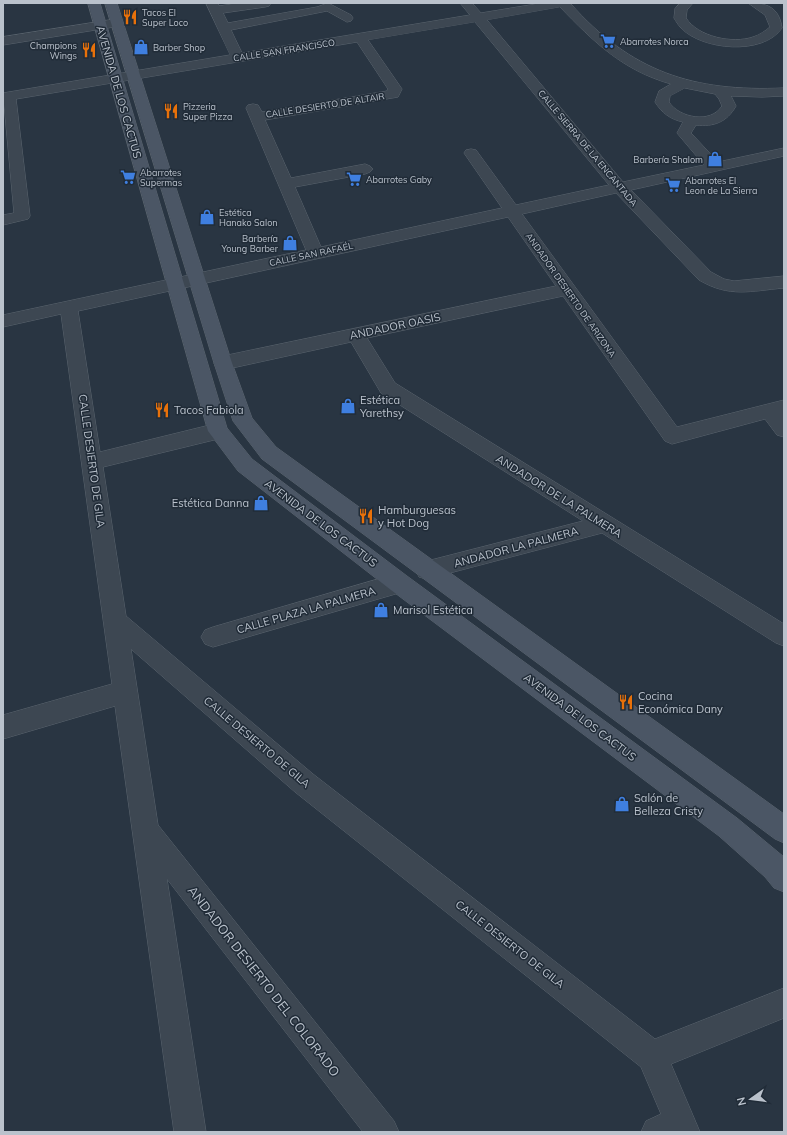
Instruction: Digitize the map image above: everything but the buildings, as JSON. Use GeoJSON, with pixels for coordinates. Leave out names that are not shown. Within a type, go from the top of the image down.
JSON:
{"type":"FeatureCollection","features":[{"type":"Feature","properties":{"kind":"street","name":"AVENIDA DE LOS CACTUS"},"geometry":{"type":"LineString","coordinates":[[94,3],[108,25],[124,77],[197,279],[243,421],[269,453],[510,631],[784,830]]}},
{"type":"Feature","properties":{"kind":"street","name":"AVENIDA DE LOS CACTUS"},"geometry":{"type":"LineString","coordinates":[[108,25],[110,3]]}},
{"type":"Feature","properties":{"kind":"street"},"geometry":{"type":"LineString","coordinates":[[238,58],[214,7],[265,3]]}},
{"type":"Feature","properties":{"kind":"street","name":"CALLE SIERRA DE LA ENCANTADA"},"geometry":{"type":"LineString","coordinates":[[466,3],[620,188],[705,276],[719,284],[734,287],[784,282]]}},
{"type":"Feature","properties":{"kind":"street"},"geometry":{"type":"LineString","coordinates":[[564,3],[610,49],[627,60],[657,75],[684,83],[719,90],[770,93],[784,92]]}},
{"type":"Feature","properties":{"kind":"street","name":"CALLE SAN FRANCISCO"},"geometry":{"type":"LineString","coordinates":[[6,96],[564,3]]}},
{"type":"Feature","properties":{"kind":"street"},"geometry":{"type":"LineString","coordinates":[[687,3],[681,9],[680,18],[686,27],[700,35],[737,43],[756,41],[769,36],[776,28],[776,19],[768,10],[754,3]]}},
{"type":"Feature","properties":{"kind":"street"},"geometry":{"type":"LineString","coordinates":[[224,27],[319,10],[329,5],[347,18]]}},
{"type":"Feature","properties":{"kind":"street"},"geometry":{"type":"LineString","coordinates":[[3,41],[108,25]]}},
{"type":"Feature","properties":{"kind":"street","name":"CALLE DESIERTO DE ALTAIR"},"geometry":{"type":"LineString","coordinates":[[286,184],[255,112],[393,94],[395,89],[360,37]]}},
{"type":"Feature","properties":{"kind":"street","name":"AVENIDA DE LOS CACTUS"},"geometry":{"type":"LineString","coordinates":[[124,77],[175,284],[218,431],[245,465],[399,583],[492,650],[728,827],[775,867],[784,878]]}},
{"type":"Feature","properties":{"kind":"street"},"geometry":{"type":"LineString","coordinates":[[684,83],[671,88],[664,94],[662,102],[667,109],[677,116],[691,120],[712,120],[727,113],[729,106],[726,98],[719,90]]}},
{"type":"Feature","properties":{"kind":"street"},"geometry":{"type":"LineString","coordinates":[[3,220],[22,216],[6,96]]}},
{"type":"Feature","properties":{"kind":"street"},"geometry":{"type":"LineString","coordinates":[[691,120],[684,133],[714,167]]}},
{"type":"Feature","properties":{"kind":"street","name":"CALLE SAN RAFAÉL"},"geometry":{"type":"LineString","coordinates":[[3,321],[784,152]]}},
{"type":"Feature","properties":{"kind":"street","name":"ANDADOR DESIERTO DE ARIZONA"},"geometry":{"type":"LineString","coordinates":[[471,153],[672,436],[777,409]]}},
{"type":"Feature","properties":{"kind":"street"},"geometry":{"type":"LineString","coordinates":[[316,253],[286,184],[365,169]]}},
{"type":"Feature","properties":{"kind":"street","name":"ANDADOR OASIS"},"geometry":{"type":"LineString","coordinates":[[223,363],[568,289]]}},
{"type":"Feature","properties":{"kind":"street","name":"CALLE DESIERTO DE GILA"},"geometry":{"type":"LineString","coordinates":[[69,307],[116,622],[304,783],[652,1056]]}},
{"type":"Feature","properties":{"kind":"street","name":"ANDADOR DE LA PALMERA"},"geometry":{"type":"LineString","coordinates":[[355,334],[388,388],[784,636]]}},
{"type":"Feature","properties":{"kind":"street"},"geometry":{"type":"LineString","coordinates":[[777,409],[784,430]]}},
{"type":"Feature","properties":{"kind":"street"},"geometry":{"type":"LineString","coordinates":[[92,462],[218,431]]}},
{"type":"Feature","properties":{"kind":"street","name":"ANDADOR LA PALMERA"},"geometry":{"type":"LineString","coordinates":[[427,570],[604,524]]}},
{"type":"Feature","properties":{"kind":"street","name":"CALLE PLAZA LA PALMERA"},"geometry":{"type":"LineString","coordinates":[[213,637],[399,583]]}},
{"type":"Feature","properties":{"kind":"street"},"geometry":{"type":"LineString","coordinates":[[116,622],[190,1132]]}},
{"type":"Feature","properties":{"kind":"street"},"geometry":{"type":"LineString","coordinates":[[492,650],[510,631]]}},
{"type":"Feature","properties":{"kind":"street"},"geometry":{"type":"LineString","coordinates":[[3,726],[126,692]]}},
{"type":"Feature","properties":{"kind":"street","name":"ANDADOR DESIERTO DEL COLORADO"},"geometry":{"type":"LineString","coordinates":[[145,829],[383,1132]]}},
{"type":"Feature","properties":{"kind":"street"},"geometry":{"type":"LineString","coordinates":[[674,1129],[652,1056],[784,1003]]}},
{"type":"Feature","properties":{"kind":"place","name":"Tacos El Super Loco"},"geometry":{"type":"Point","coordinates":[130,17]}},
{"type":"Feature","properties":{"kind":"place","name":"Abarrotes Norca"},"geometry":{"type":"Point","coordinates":[608,41]}},
{"type":"Feature","properties":{"kind":"place","name":"Barber Shop"},"geometry":{"type":"Point","coordinates":[141,47]}},
{"type":"Feature","properties":{"kind":"place","name":"Champions Wings"},"geometry":{"type":"Point","coordinates":[89,50]}},
{"type":"Feature","properties":{"kind":"place","name":"Pizzeria Super Pizza"},"geometry":{"type":"Point","coordinates":[171,111]}},
{"type":"Feature","properties":{"kind":"place","name":"Barbería Shalom"},"geometry":{"type":"Point","coordinates":[715,159]}},
{"type":"Feature","properties":{"kind":"place","name":"Abarrotes Supermas"},"geometry":{"type":"Point","coordinates":[128,177]}},
{"type":"Feature","properties":{"kind":"place","name":"Abarrotes Gaby"},"geometry":{"type":"Point","coordinates":[354,179]}},
{"type":"Feature","properties":{"kind":"place","name":"Abarrotes El Leon de La Sierra"},"geometry":{"type":"Point","coordinates":[673,185]}},
{"type":"Feature","properties":{"kind":"place","name":"Estética Hanako Salon"},"geometry":{"type":"Point","coordinates":[207,217]}},
{"type":"Feature","properties":{"kind":"place","name":"Barbería Young Barber"},"geometry":{"type":"Point","coordinates":[290,243]}},
{"type":"Feature","properties":{"kind":"place","name":"Estética Yarethsy"},"geometry":{"type":"Point","coordinates":[348,406]}},
{"type":"Feature","properties":{"kind":"place","name":"Tacos Fabiola"},"geometry":{"type":"Point","coordinates":[162,410]}},
{"type":"Feature","properties":{"kind":"place","name":"Estética Danna"},"geometry":{"type":"Point","coordinates":[261,503]}},
{"type":"Feature","properties":{"kind":"place","name":"Hamburguesas y Hot Dog"},"geometry":{"type":"Point","coordinates":[366,516]}},
{"type":"Feature","properties":{"kind":"place","name":"Marisol Estética"},"geometry":{"type":"Point","coordinates":[381,610]}},
{"type":"Feature","properties":{"kind":"place","name":"Cocina Económica Dany"},"geometry":{"type":"Point","coordinates":[626,702]}},
{"type":"Feature","properties":{"kind":"place","name":"Salón de Belleza Cristy"},"geometry":{"type":"Point","coordinates":[622,804]}}]}
